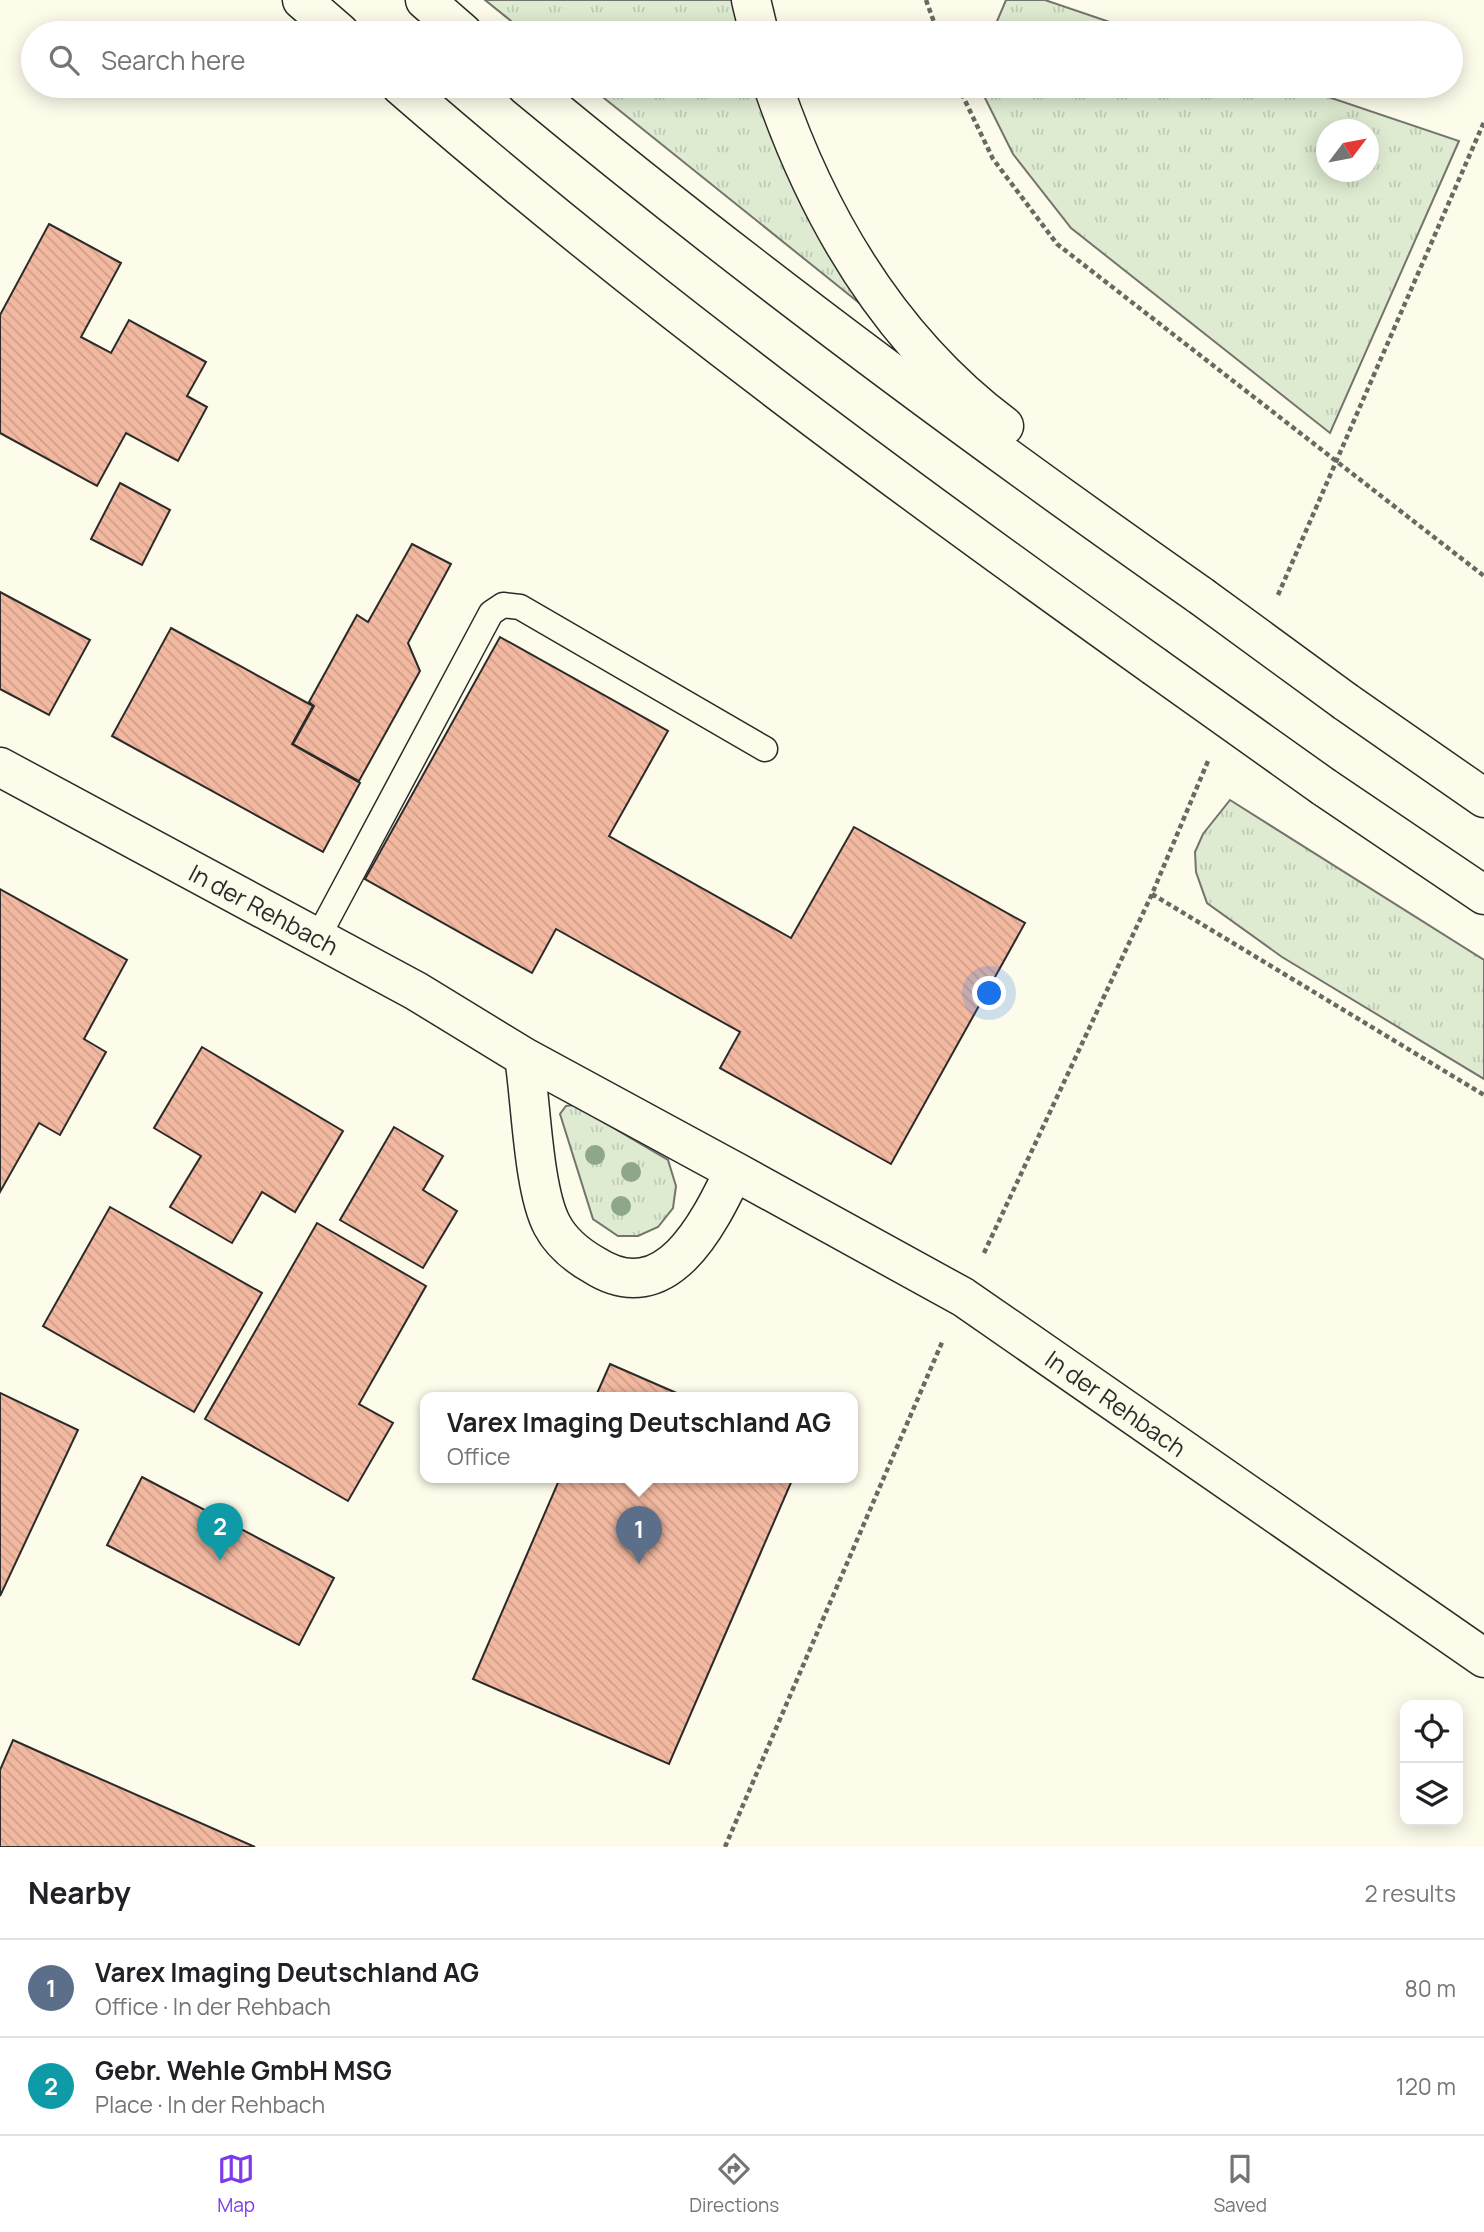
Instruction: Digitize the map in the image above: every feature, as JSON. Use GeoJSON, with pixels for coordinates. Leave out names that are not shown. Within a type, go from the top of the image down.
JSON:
{"type":"FeatureCollection","features":[{"type":"Feature","properties":{"kind":"main road"},"geometry":{"type":"LineString","coordinates":[[302,0],[326,21]]}},
{"type":"Feature","properties":{"kind":"main road"},"geometry":{"type":"LineString","coordinates":[[425,0],[449,21]]}},
{"type":"Feature","properties":{"kind":"main road"},"geometry":{"type":"LineString","coordinates":[[751,0],[755,21]]}},
{"type":"Feature","properties":{"kind":"main road"},"geometry":{"type":"LineString","coordinates":[[415,98],[473,149],[717,345],[922,501],[1324,786],[1484,895]]}},
{"type":"Feature","properties":{"kind":"main road"},"geometry":{"type":"LineString","coordinates":[[541,98],[636,177],[821,321],[1009,461],[1484,798]]}},
{"type":"Feature","properties":{"kind":"main road"},"geometry":{"type":"LineString","coordinates":[[778,98],[814,190],[845,248],[883,303],[925,354],[972,402],[1140,528],[1201,596]]}},
{"type":"Feature","properties":{"kind":"main road","name":"In der Rehbach"},"geometry":{"type":"LineString","coordinates":[[0,767],[318,937],[416,991],[524,1057],[963,1297],[1484,1658]]}},
{"type":"Feature","properties":{"kind":"main road"},"geometry":{"type":"LineString","coordinates":[[524,1057],[539,1178],[552,1225],[577,1255],[610,1276],[631,1280],[655,1274],[683,1254],[701,1234],[734,1171]]}},
{"type":"Feature","properties":{"kind":"lane"},"geometry":{"type":"LineString","coordinates":[[318,937],[491,613],[503,606],[520,607],[765,749]]}},
{"type":"Feature","properties":{"kind":"path"},"geometry":{"type":"LineString","coordinates":[[926,0],[934,21]]}},
{"type":"Feature","properties":{"kind":"path"},"geometry":{"type":"LineString","coordinates":[[964,98],[993,159],[1057,244],[1484,576]]}},
{"type":"Feature","properties":{"kind":"path"},"geometry":{"type":"LineString","coordinates":[[1334,462],[1482,134],[1484,122]]}},
{"type":"Feature","properties":{"kind":"path"},"geometry":{"type":"LineString","coordinates":[[725,1847],[963,1297],[1152,894],[1484,1095]]}},
{"type":"Feature","properties":{"kind":"green space"},"geometry":{"type":"Polygon","coordinates":[[[485,0],[736,0],[740,21],[511,21],[485,0]]]}},
{"type":"Feature","properties":{"kind":"green space"},"geometry":{"type":"Polygon","coordinates":[[[1006,0],[1045,0],[1107,21],[997,21],[1006,0]]]}},
{"type":"Feature","properties":{"kind":"green space"},"geometry":{"type":"Polygon","coordinates":[[[604,98],[765,98],[863,306],[604,98]]]}},
{"type":"Feature","properties":{"kind":"green space"},"geometry":{"type":"Polygon","coordinates":[[[985,98],[1332,98],[1459,141],[1330,433],[1071,228],[1013,154],[985,98]]]}},
{"type":"Feature","properties":{"kind":"green space"},"geometry":{"type":"Polygon","coordinates":[[[1230,800],[1484,960],[1484,1079],[1282,957],[1207,903],[1196,872],[1195,852],[1203,834],[1230,800]]]}},
{"type":"Feature","properties":{"kind":"green space"},"geometry":{"type":"Polygon","coordinates":[[[574,1105],[668,1160],[676,1186],[673,1208],[658,1227],[638,1236],[618,1236],[593,1219],[560,1114],[566,1106],[574,1105]]]}},
{"type":"Feature","properties":{"kind":"building"},"geometry":{"type":"Polygon","coordinates":[[[49,224],[121,263],[81,337],[111,353],[129,320],[206,362],[187,396],[207,407],[178,461],[126,433],[97,486],[0,433],[0,315],[49,224]]]}},
{"type":"Feature","properties":{"kind":"building"},"geometry":{"type":"Polygon","coordinates":[[[120,483],[170,510],[142,565],[91,539],[120,483]]]}},
{"type":"Feature","properties":{"kind":"building"},"geometry":{"type":"Polygon","coordinates":[[[412,544],[451,564],[408,643],[420,671],[359,781],[293,744],[314,706],[309,702],[357,615],[368,622],[412,544]]]}},
{"type":"Feature","properties":{"kind":"building"},"geometry":{"type":"Polygon","coordinates":[[[0,592],[90,640],[49,715],[0,689],[0,592]]]}},
{"type":"Feature","properties":{"kind":"building"},"geometry":{"type":"Polygon","coordinates":[[[171,628],[313,706],[292,744],[360,783],[323,852],[112,736],[171,628]]]}},
{"type":"Feature","properties":{"kind":"building"},"geometry":{"type":"Polygon","coordinates":[[[500,637],[668,731],[609,836],[791,938],[854,827],[1025,923],[891,1164],[720,1068],[740,1032],[556,929],[532,973],[365,879],[500,637]]]}},
{"type":"Feature","properties":{"kind":"building"},"geometry":{"type":"Polygon","coordinates":[[[0,889],[127,960],[84,1039],[106,1052],[60,1135],[39,1123],[0,1192],[0,889]]]}},
{"type":"Feature","properties":{"kind":"building"},"geometry":{"type":"Polygon","coordinates":[[[202,1047],[343,1131],[295,1212],[262,1192],[232,1243],[170,1207],[201,1156],[154,1128],[202,1047]]]}},
{"type":"Feature","properties":{"kind":"building"},"geometry":{"type":"Polygon","coordinates":[[[394,1127],[443,1156],[423,1190],[457,1211],[423,1268],[340,1220],[394,1127]]]}},
{"type":"Feature","properties":{"kind":"building"},"geometry":{"type":"Polygon","coordinates":[[[110,1207],[262,1293],[194,1412],[43,1326],[110,1207]]]}},
{"type":"Feature","properties":{"kind":"building"},"geometry":{"type":"Polygon","coordinates":[[[317,1223],[426,1286],[359,1404],[393,1423],[348,1501],[205,1419],[317,1223]]]}},
{"type":"Feature","properties":{"kind":"building"},"geometry":{"type":"Polygon","coordinates":[[[610,1364],[674,1392],[598,1392],[610,1364]]]}},
{"type":"Feature","properties":{"kind":"building"},"geometry":{"type":"Polygon","coordinates":[[[0,1393],[78,1430],[0,1596],[0,1393]]]}},
{"type":"Feature","properties":{"kind":"building"},"geometry":{"type":"Polygon","coordinates":[[[142,1477],[334,1578],[299,1645],[107,1545],[142,1477]]]}},
{"type":"Feature","properties":{"kind":"building"},"geometry":{"type":"Polygon","coordinates":[[[558,1483],[791,1483],[669,1764],[473,1679],[558,1483]]]}},
{"type":"Feature","properties":{"kind":"building"},"geometry":{"type":"Polygon","coordinates":[[[13,1740],[255,1847],[0,1847],[0,1770],[13,1740]]]}},
{"type":"Feature","properties":{"kind":"place","name":"Gebr. Wehle GmbH MSG"},"geometry":{"type":"Point","coordinates":[220,1561]}},
{"type":"Feature","properties":{"kind":"place","name":"Varex Imaging Deutschland AG"},"geometry":{"type":"Point","coordinates":[639,1564]}}]}
